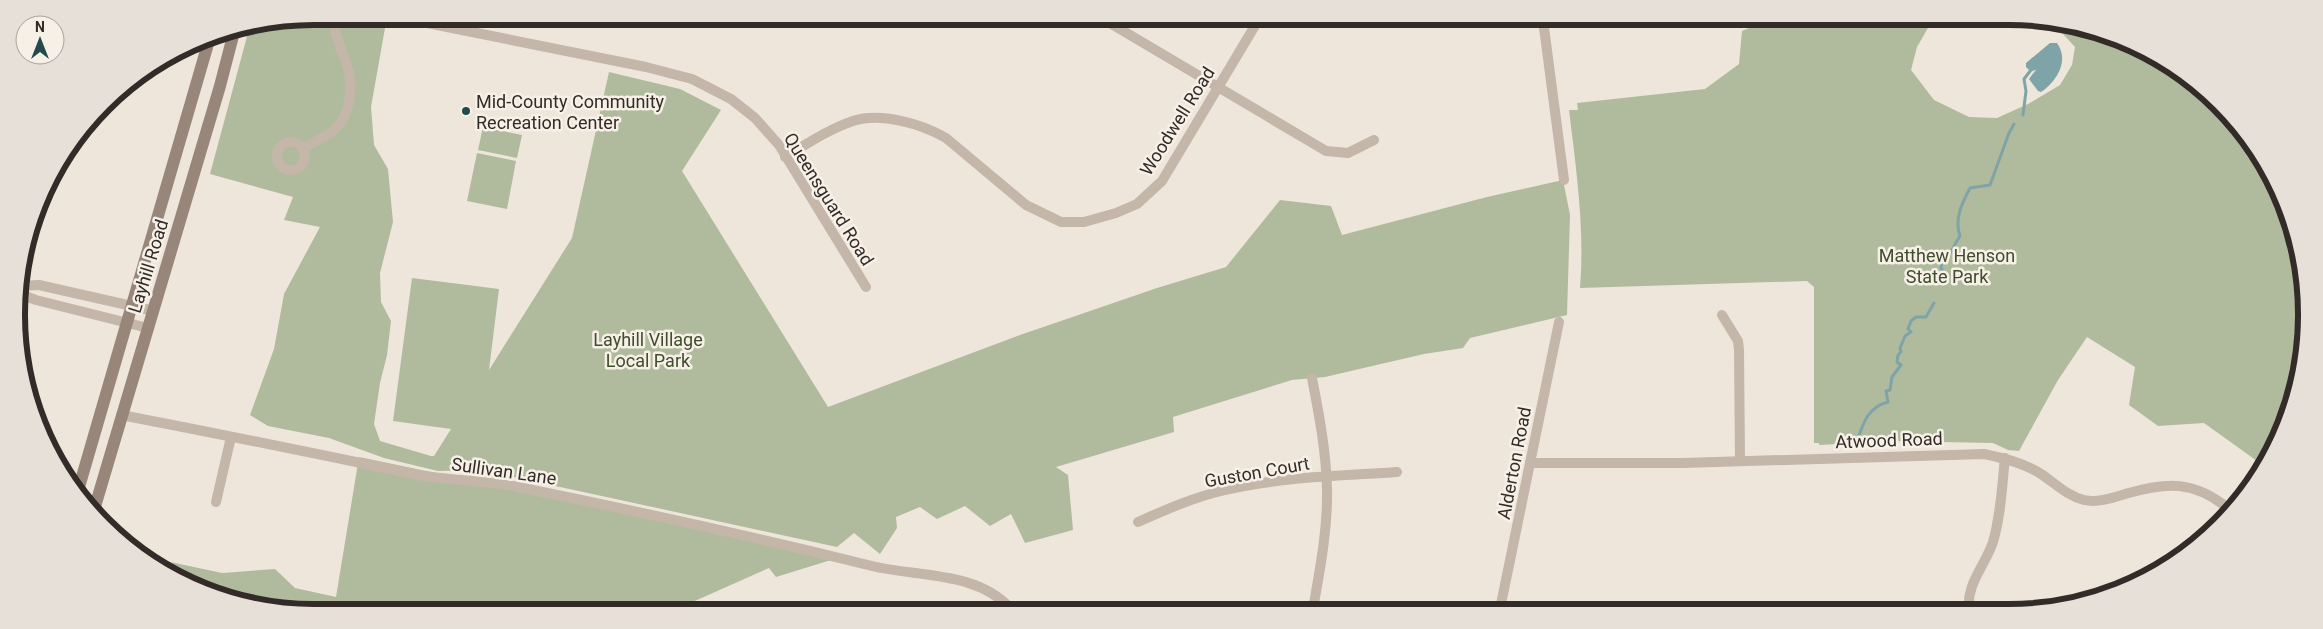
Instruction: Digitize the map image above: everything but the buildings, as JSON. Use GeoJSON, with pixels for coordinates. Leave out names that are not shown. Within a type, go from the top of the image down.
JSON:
{"type":"FeatureCollection","features":[{"type":"Feature","properties":{"kind":"main road","name":"Layhill Road"},"geometry":{"type":"LineString","coordinates":[[96,504],[121,415],[154,311],[233,37]]}},
{"type":"Feature","properties":{"kind":"main road","name":"Layhill Road"},"geometry":{"type":"LineString","coordinates":[[80,484],[208,46]]}},
{"type":"Feature","properties":{"kind":"street"},"geometry":{"type":"LineString","coordinates":[[303,148],[337,127],[347,109],[350,79],[335,32],[335,25]]}},
{"type":"Feature","properties":{"kind":"street","name":"Queensguard Road"},"geometry":{"type":"LineString","coordinates":[[441,25],[646,67],[692,79],[731,100],[755,118],[779,145],[866,287]]}},
{"type":"Feature","properties":{"kind":"street"},"geometry":{"type":"LineString","coordinates":[[1113,25],[1326,151],[1348,153],[1374,140]]}},
{"type":"Feature","properties":{"kind":"street","name":"Woodwell Road"},"geometry":{"type":"LineString","coordinates":[[786,157],[822,135],[855,120],[884,118],[915,124],[932,129],[946,138],[1026,205],[1062,222],[1084,222],[1137,204],[1148,196],[1162,180],[1255,25]]}},
{"type":"Feature","properties":{"kind":"street"},"geometry":{"type":"LineString","coordinates":[[1544,25],[1564,180]]}},
{"type":"Feature","properties":{"kind":"street"},"geometry":{"type":"LineString","coordinates":[[27,286],[39,285],[154,311]]}},
{"type":"Feature","properties":{"kind":"street"},"geometry":{"type":"LineString","coordinates":[[26,296],[148,328]]}},
{"type":"Feature","properties":{"kind":"street"},"geometry":{"type":"LineString","coordinates":[[1722,316],[1738,341],[1740,461]]}},
{"type":"Feature","properties":{"kind":"street","name":"Alderton Road"},"geometry":{"type":"LineString","coordinates":[[1501,604],[1558,322]]}},
{"type":"Feature","properties":{"kind":"street"},"geometry":{"type":"LineString","coordinates":[[1312,378],[1326,477],[1323,550],[1314,604]]}},
{"type":"Feature","properties":{"kind":"street","name":"Sullivan Lane"},"geometry":{"type":"LineString","coordinates":[[121,415],[420,475],[517,486],[817,552],[881,568],[946,578],[980,587],[1006,604]]}},
{"type":"Feature","properties":{"kind":"street"},"geometry":{"type":"LineString","coordinates":[[216,502],[230,437]]}},
{"type":"Feature","properties":{"kind":"street","name":"Atwood Road"},"geometry":{"type":"LineString","coordinates":[[1530,463],[1740,461],[1930,454],[1984,454],[2005,458],[2040,473],[2067,493],[2084,500],[2102,501],[2154,486],[2181,486],[2198,490],[2216,498],[2226,505]]}},
{"type":"Feature","properties":{"kind":"street"},"geometry":{"type":"LineString","coordinates":[[1970,604],[1972,583],[1992,544],[1996,529],[2005,458]]}},
{"type":"Feature","properties":{"kind":"street","name":"Guston Court"},"geometry":{"type":"LineString","coordinates":[[1138,522],[1179,504],[1221,491],[1271,482],[1397,472]]}},
{"type":"Feature","properties":{"kind":"green space","name":"Layhill Village Local Park"},"geometry":{"type":"Polygon","coordinates":[[[314,25],[370,25],[385,28],[371,107],[374,145],[388,169],[393,222],[380,273],[381,302],[391,321],[387,355],[380,383],[374,424],[380,441],[431,456],[434,456],[451,429],[393,421],[412,278],[499,289],[489,370],[572,238],[609,72],[680,89],[721,110],[682,171],[828,407],[1020,335],[1157,288],[1226,267],[1280,200],[1331,206],[1342,235],[1487,197],[1563,180],[1570,215],[1567,315],[1470,338],[1463,348],[1424,354],[1325,377],[1292,380],[1173,417],[1174,432],[1056,467],[1068,475],[1073,530],[1025,543],[1011,514],[990,526],[965,506],[937,519],[920,507],[896,517],[897,528],[880,554],[854,533],[837,547],[482,470],[438,471],[384,458],[329,438],[268,426],[250,415],[274,349],[284,294],[320,227],[284,220],[293,197],[210,174],[248,33],[277,27],[314,25]]]}},
{"type":"Feature","properties":{"kind":"green space","name":"Matthew Henson State Park"},"geometry":{"type":"Polygon","coordinates":[[[1756,25],[1930,25],[1917,47],[1911,70],[1934,100],[1969,117],[1997,118],[2028,104],[2060,85],[2072,65],[2075,47],[2059,30],[2102,40],[2119,47],[2153,64],[2185,85],[2226,124],[2238,138],[2259,170],[2283,221],[2296,277],[2298,314],[2296,352],[2283,408],[2268,443],[2258,461],[2204,423],[2158,426],[2129,405],[2135,367],[2087,337],[2058,380],[2019,451],[2008,450],[1993,443],[1891,441],[1819,445],[1819,443],[1814,443],[1814,287],[1807,281],[1580,288],[1581,221],[1569,110],[1578,110],[1577,103],[1705,89],[1739,64],[1742,31],[1756,25]]]}},
{"type":"Feature","properties":{"kind":"green space"},"geometry":{"type":"Polygon","coordinates":[[[483,127],[522,135],[517,158],[478,150],[483,127]]]}},
{"type":"Feature","properties":{"kind":"green space"},"geometry":{"type":"Polygon","coordinates":[[[477,153],[516,161],[507,209],[467,201],[477,153]]]}},
{"type":"Feature","properties":{"kind":"green space"},"geometry":{"type":"Polygon","coordinates":[[[359,457],[811,551],[831,560],[776,577],[769,568],[688,604],[314,604],[277,602],[221,589],[186,574],[162,560],[222,573],[275,569],[295,588],[336,597],[359,457]]]}},
{"type":"Feature","properties":{"kind":"water"},"geometry":{"type":"Polygon","coordinates":[[[2050,43],[2057,43],[2061,50],[2062,64],[2052,83],[2041,92],[2038,91],[2029,79],[2038,67],[2029,70],[2026,67],[2026,63],[2050,43]]]}},
{"type":"Feature","properties":{"kind":"waterway"},"geometry":{"type":"LineString","coordinates":[[2023,115],[2026,91],[2024,79],[2031,70],[2038,67]]}},
{"type":"Feature","properties":{"kind":"waterway"},"geometry":{"type":"LineString","coordinates":[[1947,277],[1941,268],[1943,257],[1948,256],[1960,236],[1958,217],[1964,199],[1970,188],[1990,185],[2014,124]]}},
{"type":"Feature","properties":{"kind":"waterway"},"geometry":{"type":"LineString","coordinates":[[1858,438],[1865,420],[1872,411],[1876,407],[1888,402],[1886,391],[1890,390],[1892,377],[1901,365],[1897,362],[1898,355],[1901,352],[1900,348],[1905,336],[1911,332],[1908,329],[1911,321],[1916,317],[1926,317],[1934,303]]}},
{"type":"Feature","properties":{"kind":"place","name":"Mid-County Community Recreation Center"},"geometry":{"type":"Point","coordinates":[466,111]}}]}
